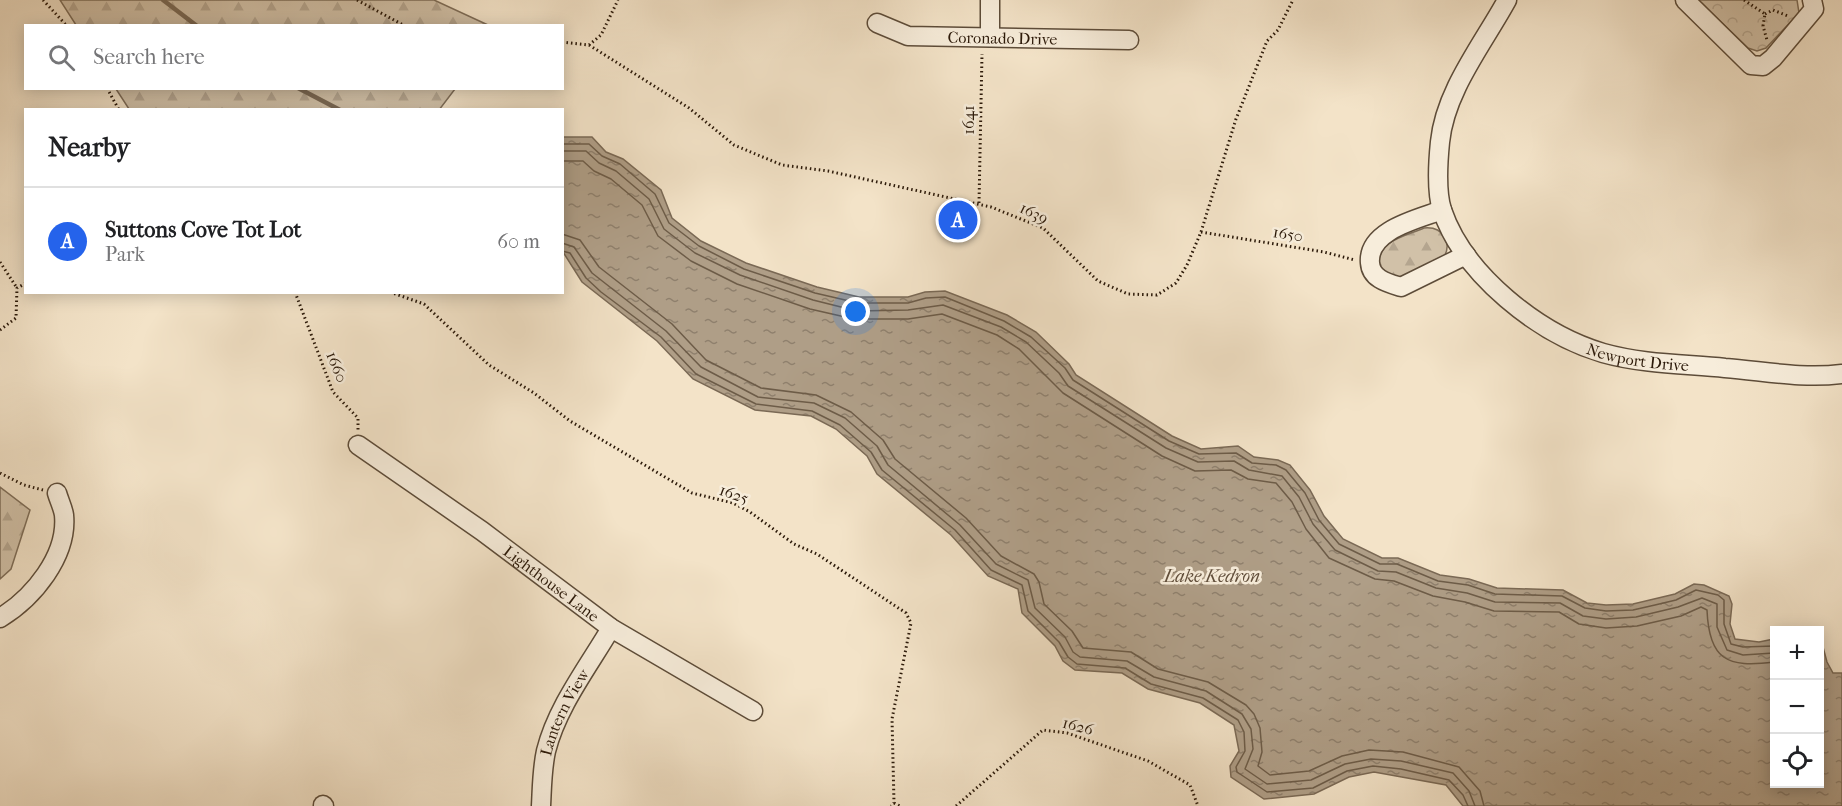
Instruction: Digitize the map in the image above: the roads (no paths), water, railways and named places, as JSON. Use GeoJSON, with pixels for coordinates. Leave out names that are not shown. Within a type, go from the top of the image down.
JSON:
{"type":"FeatureCollection","features":[{"type":"Feature","properties":{"kind":"street"},"geometry":{"type":"LineString","coordinates":[[986,37],[990,0]]}},
{"type":"Feature","properties":{"kind":"street","name":"Newport Drive"},"geometry":{"type":"LineString","coordinates":[[1507,0],[1451,99],[1440,142],[1442,210],[1466,255],[1502,295],[1538,323],[1572,341],[1604,353],[1631,359],[1794,376],[1842,374]]}},
{"type":"Feature","properties":{"kind":"street"},"geometry":{"type":"LineString","coordinates":[[1685,0],[1752,64],[1763,66],[1777,54],[1814,9],[1812,0]]}},
{"type":"Feature","properties":{"kind":"street","name":"Coronado Drive"},"geometry":{"type":"LineString","coordinates":[[877,23],[908,36],[1129,40]]}},
{"type":"Feature","properties":{"kind":"street"},"geometry":{"type":"LineString","coordinates":[[1442,210],[1391,231],[1377,241],[1370,253],[1371,271],[1382,282],[1401,287],[1466,255]]}},
{"type":"Feature","properties":{"kind":"street","name":"Lighthouse Lane"},"geometry":{"type":"LineString","coordinates":[[358,445],[482,531],[611,628],[753,711]]}},
{"type":"Feature","properties":{"kind":"street"},"geometry":{"type":"LineString","coordinates":[[0,618],[33,590],[49,569],[59,549],[64,530],[64,513],[57,493]]}},
{"type":"Feature","properties":{"kind":"street","name":"Lantern View"},"geometry":{"type":"LineString","coordinates":[[542,806],[543,763],[550,737],[569,698],[611,628]]}},
{"type":"Feature","properties":{"kind":"water","name":"Lake Kedron"},"geometry":{"type":"Polygon","coordinates":[[[564,137],[592,137],[606,152],[623,159],[661,190],[672,218],[701,241],[746,263],[817,287],[859,297],[908,297],[925,292],[945,291],[1007,315],[1036,332],[1069,364],[1076,375],[1172,436],[1201,449],[1238,446],[1254,457],[1278,460],[1290,465],[1310,490],[1324,516],[1343,539],[1382,558],[1398,558],[1440,575],[1469,579],[1497,588],[1563,590],[1587,603],[1606,605],[1633,604],[1675,594],[1694,584],[1704,585],[1729,596],[1732,604],[1730,624],[1735,639],[1759,642],[1770,640],[1770,788],[1824,788],[1824,651],[1833,673],[1842,673],[1842,806],[1463,806],[1446,785],[1374,772],[1349,777],[1314,794],[1264,799],[1231,777],[1230,766],[1239,751],[1234,725],[1200,703],[1148,689],[1122,673],[1075,670],[1063,661],[1055,646],[1022,613],[1018,589],[988,576],[951,535],[877,474],[867,456],[836,429],[811,416],[755,410],[693,379],[657,341],[582,282],[564,254],[564,137]]]}},
{"type":"Feature","properties":{"kind":"waterway"},"geometry":{"type":"LineString","coordinates":[[163,0],[194,24]]}},
{"type":"Feature","properties":{"kind":"waterway"},"geometry":{"type":"LineString","coordinates":[[302,90],[336,108]]}},
{"type":"Feature","properties":{"kind":"place","name":"Suttons Cove Tot Lot"},"geometry":{"type":"Point","coordinates":[958,220]}}]}
